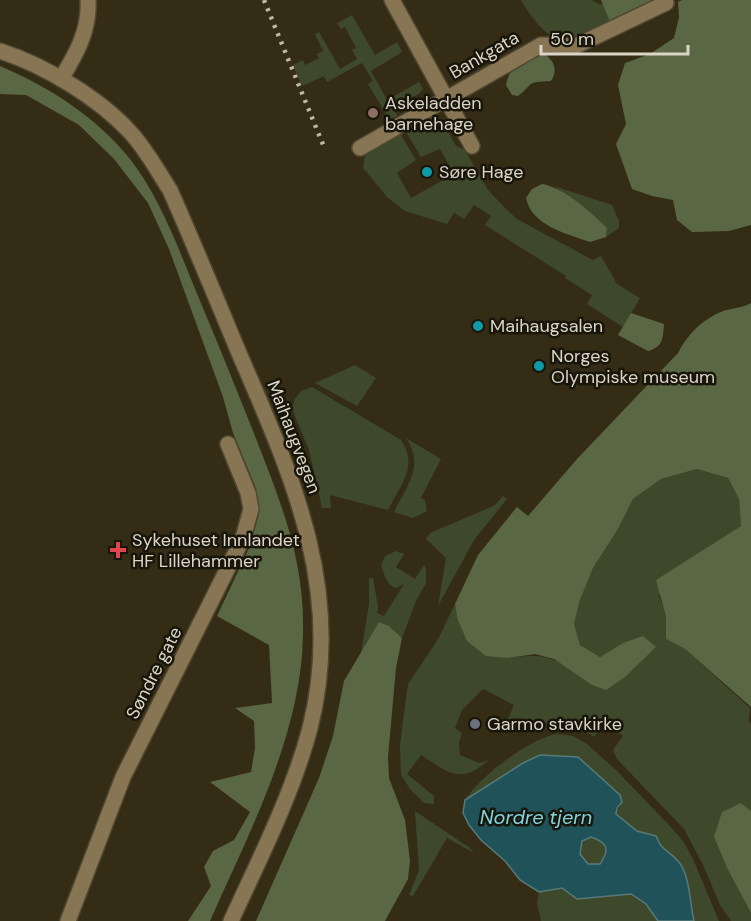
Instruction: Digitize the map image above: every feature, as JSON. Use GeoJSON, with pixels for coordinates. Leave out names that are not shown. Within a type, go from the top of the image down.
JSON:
{"type":"FeatureCollection","features":[{"type":"Feature","properties":{"kind":"street"},"geometry":{"type":"LineString","coordinates":[[61,79],[76,53],[85,30],[88,0]]}},
{"type":"Feature","properties":{"kind":"street"},"geometry":{"type":"LineString","coordinates":[[392,0],[472,146]]}},
{"type":"Feature","properties":{"kind":"street","name":"Bankgata"},"geometry":{"type":"LineString","coordinates":[[360,148],[541,45],[576,46],[666,3]]}},
{"type":"Feature","properties":{"kind":"street","name":"Maihaugvegen"},"geometry":{"type":"LineString","coordinates":[[0,51],[61,79],[110,112],[131,133],[150,158],[170,190],[278,442],[304,520],[315,563],[321,606],[319,675],[310,728],[294,778],[231,921]]}},
{"type":"Feature","properties":{"kind":"street","name":"Søndre gate"},"geometry":{"type":"LineString","coordinates":[[68,921],[123,777],[243,538],[251,509],[248,493],[228,444]]}},
{"type":"Feature","properties":{"kind":"green space"},"geometry":{"type":"Polygon","coordinates":[[[521,0],[592,0],[603,4],[610,22],[580,37],[563,40],[541,28],[521,0]]]}},
{"type":"Feature","properties":{"kind":"green space"},"geometry":{"type":"Polygon","coordinates":[[[601,0],[655,0],[610,22],[601,0]]]}},
{"type":"Feature","properties":{"kind":"green space"},"geometry":{"type":"Polygon","coordinates":[[[682,0],[751,0],[751,225],[729,231],[692,232],[677,220],[673,200],[632,189],[616,144],[626,124],[618,85],[625,63],[650,54],[674,38],[679,17],[678,2],[682,0]]]}},
{"type":"Feature","properties":{"kind":"green space"},"geometry":{"type":"Polygon","coordinates":[[[352,15],[375,55],[397,42],[402,52],[371,71],[387,100],[419,82],[423,89],[419,94],[392,107],[398,116],[389,119],[368,84],[373,81],[362,63],[327,82],[324,76],[302,86],[293,65],[303,60],[305,65],[319,58],[317,54],[323,51],[315,34],[319,32],[340,69],[357,59],[352,50],[356,48],[345,27],[341,29],[337,23],[352,15]]]}},
{"type":"Feature","properties":{"kind":"green space"},"geometry":{"type":"Polygon","coordinates":[[[541,52],[554,64],[551,81],[531,84],[518,96],[512,95],[506,85],[511,72],[519,64],[541,52]]]}},
{"type":"Feature","properties":{"kind":"green space"},"geometry":{"type":"Polygon","coordinates":[[[0,66],[37,84],[87,116],[130,159],[142,175],[171,231],[236,388],[274,485],[296,556],[303,607],[303,634],[294,708],[271,782],[210,921],[188,921],[211,886],[204,867],[213,851],[234,840],[250,812],[210,782],[251,772],[255,748],[254,721],[235,708],[272,703],[269,645],[217,616],[250,546],[259,514],[255,486],[233,433],[223,397],[169,249],[148,203],[114,159],[79,125],[26,95],[0,94],[0,66]]]}},
{"type":"Feature","properties":{"kind":"green space"},"geometry":{"type":"Polygon","coordinates":[[[436,116],[441,119],[456,146],[465,150],[488,190],[517,219],[593,260],[601,256],[617,284],[640,298],[623,327],[587,304],[592,295],[485,225],[491,216],[474,205],[464,219],[454,213],[447,224],[405,211],[388,198],[363,168],[365,155],[400,133],[416,160],[397,173],[411,198],[454,174],[440,149],[421,157],[405,130],[436,116]]]}},
{"type":"Feature","properties":{"kind":"green space"},"geometry":{"type":"Polygon","coordinates":[[[542,184],[568,195],[585,208],[607,228],[606,237],[590,242],[561,232],[542,222],[529,207],[526,198],[532,189],[542,184]]]}},
{"type":"Feature","properties":{"kind":"green space"},"geometry":{"type":"Polygon","coordinates":[[[554,186],[612,205],[619,221],[619,228],[606,237],[607,228],[554,186]]]}},
{"type":"Feature","properties":{"kind":"green space"},"geometry":{"type":"Polygon","coordinates":[[[751,303],[751,707],[685,649],[666,639],[666,617],[656,580],[741,526],[739,499],[728,478],[697,469],[661,479],[633,499],[618,529],[593,568],[580,600],[574,624],[580,645],[600,657],[623,643],[643,636],[656,647],[625,677],[606,690],[592,685],[554,659],[535,654],[508,658],[486,656],[467,641],[457,618],[455,604],[478,555],[517,507],[528,516],[577,459],[678,353],[686,339],[697,328],[709,318],[723,311],[751,303]]]}},
{"type":"Feature","properties":{"kind":"green space"},"geometry":{"type":"Polygon","coordinates":[[[631,313],[664,324],[662,338],[657,347],[648,351],[618,335],[631,313]]]}},
{"type":"Feature","properties":{"kind":"green space"},"geometry":{"type":"Polygon","coordinates":[[[355,365],[376,378],[357,406],[315,383],[355,365]]]}},
{"type":"Feature","properties":{"kind":"green space"},"geometry":{"type":"Polygon","coordinates":[[[312,387],[401,440],[406,449],[408,467],[406,476],[388,510],[330,495],[331,508],[322,508],[309,450],[292,409],[301,391],[312,387]]]}},
{"type":"Feature","properties":{"kind":"green space"},"geometry":{"type":"Polygon","coordinates":[[[406,438],[441,459],[421,498],[425,500],[427,511],[413,518],[394,512],[409,484],[414,467],[414,458],[406,438]]]}},
{"type":"Feature","properties":{"kind":"green space"},"geometry":{"type":"Polygon","coordinates":[[[697,469],[728,478],[739,499],[741,526],[659,595],[666,617],[666,639],[685,649],[750,708],[751,811],[741,803],[714,837],[727,868],[751,913],[751,921],[731,921],[720,905],[704,867],[684,829],[617,759],[613,750],[623,736],[605,723],[594,737],[577,728],[560,724],[524,724],[518,730],[510,725],[508,719],[514,705],[483,689],[462,710],[455,728],[462,733],[459,743],[460,755],[479,763],[489,760],[470,772],[455,774],[421,755],[407,774],[434,796],[434,804],[424,803],[410,789],[401,775],[400,746],[408,684],[437,641],[455,604],[457,618],[508,658],[545,657],[570,669],[592,685],[623,643],[600,657],[580,645],[574,624],[580,600],[593,568],[618,529],[633,499],[661,479],[697,469]]]}},
{"type":"Feature","properties":{"kind":"green space"},"geometry":{"type":"Polygon","coordinates":[[[503,496],[507,499],[474,540],[438,606],[446,558],[426,539],[430,533],[495,505],[503,496]]]}},
{"type":"Feature","properties":{"kind":"green space"},"geometry":{"type":"Polygon","coordinates":[[[396,551],[404,554],[396,567],[415,579],[424,565],[426,583],[416,601],[402,638],[389,626],[361,653],[369,604],[369,578],[373,578],[377,613],[384,616],[404,584],[396,588],[390,585],[381,566],[385,556],[396,551]]]}},
{"type":"Feature","properties":{"kind":"green space"},"geometry":{"type":"Polygon","coordinates":[[[379,622],[389,626],[402,638],[396,668],[388,757],[389,778],[405,820],[410,861],[408,879],[385,921],[256,921],[319,778],[333,736],[344,681],[379,622]]]}},
{"type":"Feature","properties":{"kind":"green space"},"geometry":{"type":"Polygon","coordinates":[[[557,734],[573,736],[587,744],[616,770],[683,841],[719,921],[694,921],[679,861],[660,848],[656,836],[634,828],[616,814],[622,802],[578,757],[540,755],[523,763],[465,800],[481,781],[506,760],[533,743],[557,734]]]}},
{"type":"Feature","properties":{"kind":"green space"},"geometry":{"type":"Polygon","coordinates":[[[741,803],[751,811],[751,913],[727,868],[714,837],[722,812],[741,803]]]}},
{"type":"Feature","properties":{"kind":"green space"},"geometry":{"type":"Polygon","coordinates":[[[415,811],[474,853],[447,838],[413,896],[409,895],[419,870],[415,811]]]}},
{"type":"Feature","properties":{"kind":"green space"},"geometry":{"type":"Polygon","coordinates":[[[591,837],[606,847],[606,854],[601,864],[588,864],[580,854],[582,841],[591,837]]]}},
{"type":"Feature","properties":{"kind":"green space"},"geometry":{"type":"Polygon","coordinates":[[[562,888],[577,899],[631,894],[646,904],[658,921],[541,921],[537,904],[539,892],[562,888]]]}},
{"type":"Feature","properties":{"kind":"water","name":"Nordre tjern"},"geometry":{"type":"Polygon","coordinates":[[[540,755],[578,757],[620,795],[622,802],[616,814],[637,831],[656,836],[663,848],[682,867],[687,881],[694,921],[658,921],[646,904],[631,894],[577,899],[562,888],[539,892],[520,880],[505,861],[481,840],[463,813],[465,800],[523,763],[540,755]],[[591,837],[582,841],[580,854],[588,864],[600,864],[606,847],[591,837]]]}},
{"type":"Feature","properties":{"kind":"railway"},"geometry":{"type":"LineString","coordinates":[[264,0],[324,147]]}},
{"type":"Feature","properties":{"kind":"place","name":"Askeladden barnehage"},"geometry":{"type":"Point","coordinates":[373,113]}},
{"type":"Feature","properties":{"kind":"place","name":"Søre Hage"},"geometry":{"type":"Point","coordinates":[427,172]}},
{"type":"Feature","properties":{"kind":"place","name":"Maihaugsalen"},"geometry":{"type":"Point","coordinates":[478,326]}},
{"type":"Feature","properties":{"kind":"place","name":"Norges Olympiske museum"},"geometry":{"type":"Point","coordinates":[539,366]}},
{"type":"Feature","properties":{"kind":"place","name":"Sykehuset Innlandet HF Lillehammer"},"geometry":{"type":"Point","coordinates":[118,550]}},
{"type":"Feature","properties":{"kind":"place","name":"Garmo stavkirke"},"geometry":{"type":"Point","coordinates":[475,724]}}]}
